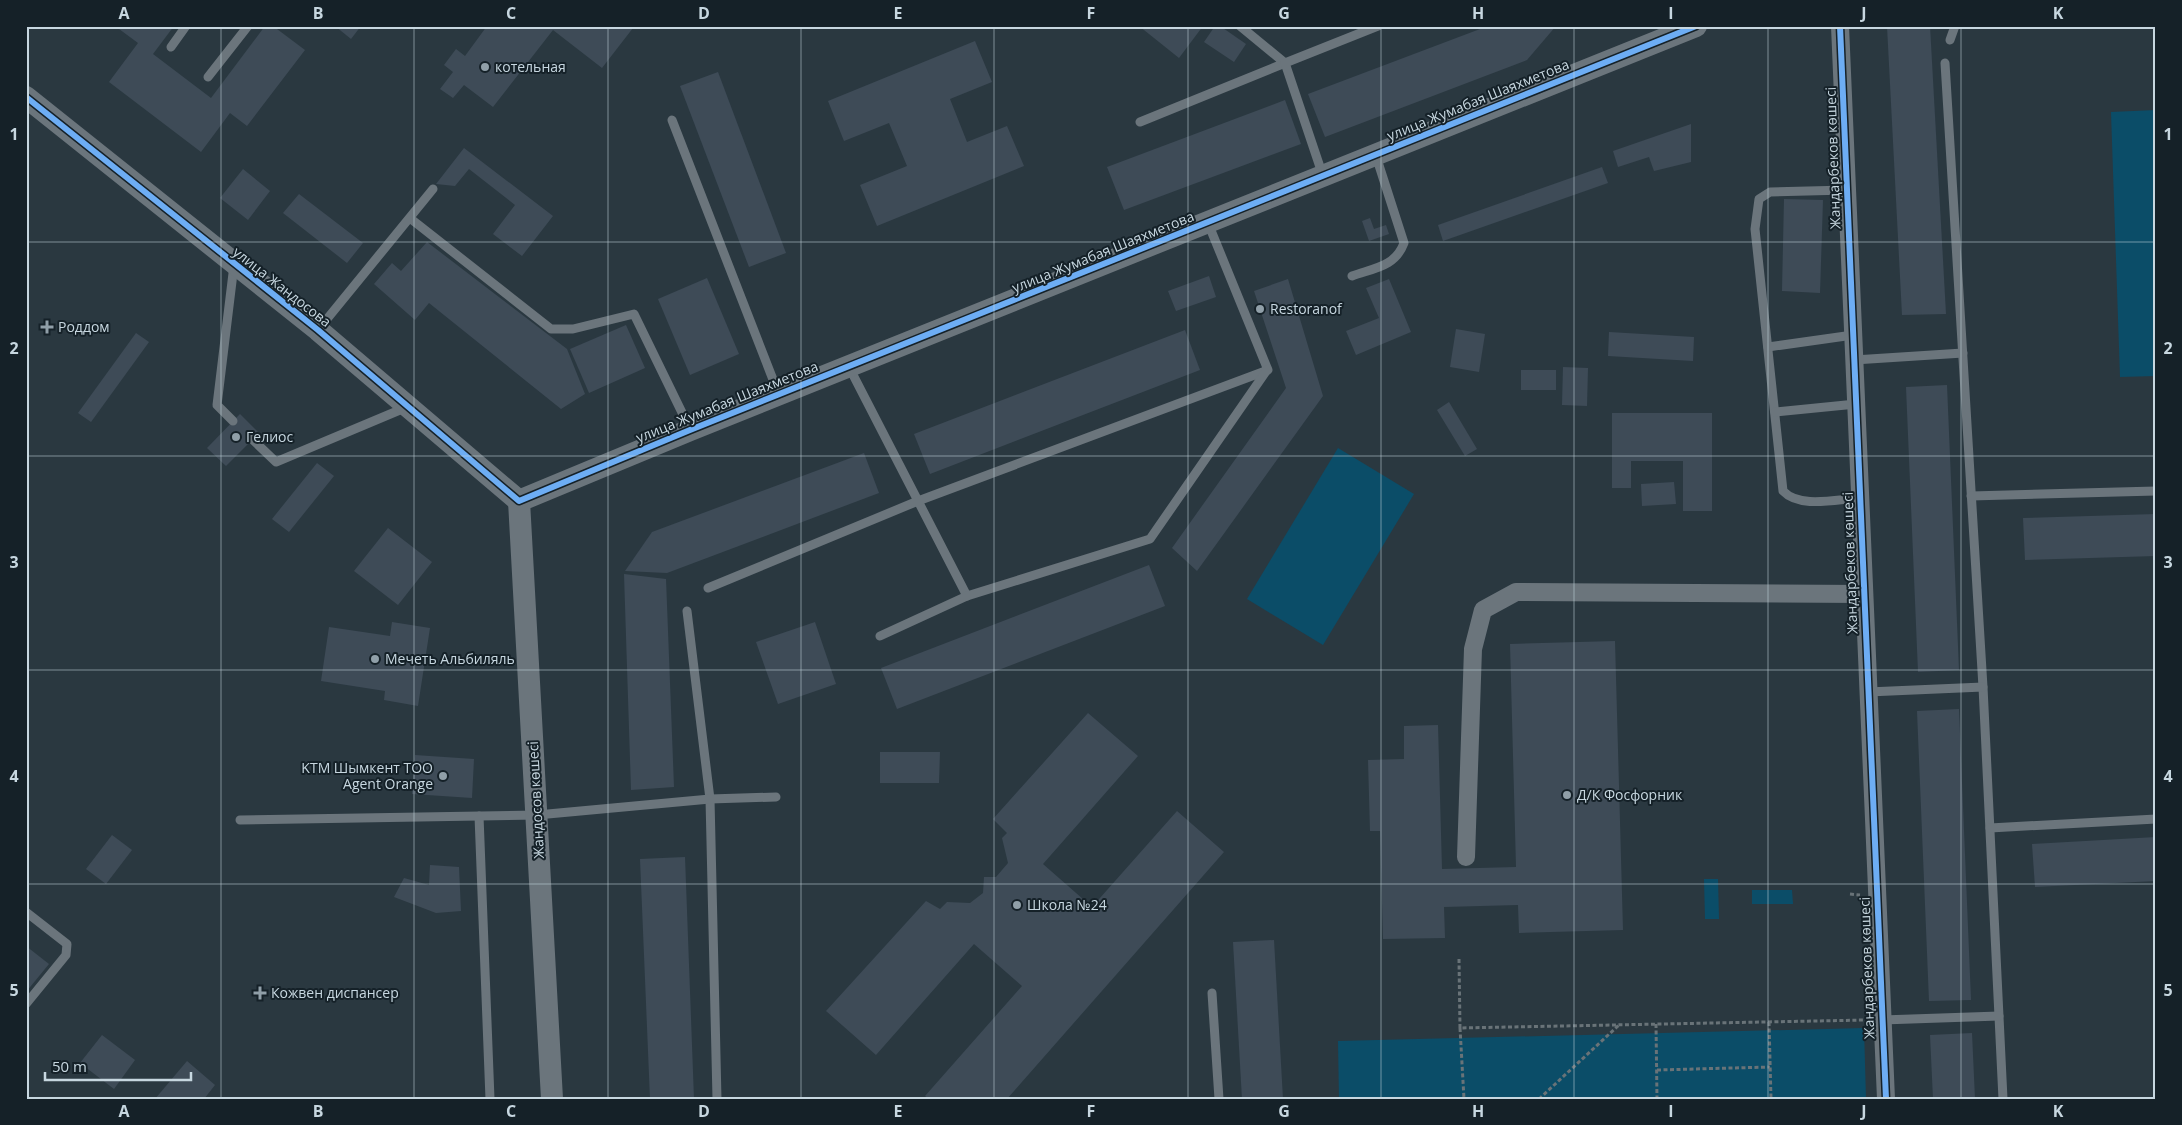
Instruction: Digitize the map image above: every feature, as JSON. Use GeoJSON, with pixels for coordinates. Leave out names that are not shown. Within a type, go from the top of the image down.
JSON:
{"type":"FeatureCollection","features":[{"type":"Feature","properties":{"kind":"street","name":"улица Жумабая Шаяхметова"},"geometry":{"type":"LineString","coordinates":[[519,501],[690,430],[1696,26]]}},
{"type":"Feature","properties":{"kind":"street","name":"Жандарбеков көшесі"},"geometry":{"type":"LineString","coordinates":[[1840,26],[1886,1099]]}},
{"type":"Feature","properties":{"kind":"street","name":"улица Жандосова"},"geometry":{"type":"LineString","coordinates":[[26,97],[318,330],[519,501]]}},
{"type":"Feature","properties":{"kind":"street","name":"Жандосов көшесі"},"geometry":{"type":"LineString","coordinates":[[519,501],[552,1099]]}},
{"type":"Feature","properties":{"kind":"street"},"geometry":{"type":"LineString","coordinates":[[1466,857],[1473,649],[1483,610],[1516,592],[1864,594]]}},
{"type":"Feature","properties":{"kind":"lane"},"geometry":{"type":"LineString","coordinates":[[171,46],[186,26]]}},
{"type":"Feature","properties":{"kind":"lane"},"geometry":{"type":"LineString","coordinates":[[208,77],[248,26]]}},
{"type":"Feature","properties":{"kind":"lane"},"geometry":{"type":"LineString","coordinates":[[1240,26],[1285,63],[1323,176]]}},
{"type":"Feature","properties":{"kind":"lane"},"geometry":{"type":"LineString","coordinates":[[1140,122],[1378,26]]}},
{"type":"Feature","properties":{"kind":"lane"},"geometry":{"type":"LineString","coordinates":[[1950,40],[1956,26]]}},
{"type":"Feature","properties":{"kind":"lane"},"geometry":{"type":"LineString","coordinates":[[1946,63],[1983,687],[2003,1099]]}},
{"type":"Feature","properties":{"kind":"lane"},"geometry":{"type":"LineString","coordinates":[[672,120],[779,395]]}},
{"type":"Feature","properties":{"kind":"lane"},"geometry":{"type":"LineString","coordinates":[[1352,276],[1392,262],[1400,254],[1404,243],[1376,155]]}},
{"type":"Feature","properties":{"kind":"lane"},"geometry":{"type":"LineString","coordinates":[[318,330],[411,219],[433,189]]}},
{"type":"Feature","properties":{"kind":"lane"},"geometry":{"type":"LineString","coordinates":[[1847,190],[1770,192],[1759,199],[1756,229],[1783,491],[1790,498],[1801,501],[1860,498]]}},
{"type":"Feature","properties":{"kind":"lane"},"geometry":{"type":"LineString","coordinates":[[411,219],[551,329],[573,329],[634,314],[690,430]]}},
{"type":"Feature","properties":{"kind":"lane"},"geometry":{"type":"LineString","coordinates":[[1208,223],[1268,370]]}},
{"type":"Feature","properties":{"kind":"lane"},"geometry":{"type":"LineString","coordinates":[[233,421],[217,406],[234,264]]}},
{"type":"Feature","properties":{"kind":"lane"},"geometry":{"type":"LineString","coordinates":[[1768,348],[1853,335]]}},
{"type":"Feature","properties":{"kind":"lane"},"geometry":{"type":"LineString","coordinates":[[1854,360],[1963,353]]}},
{"type":"Feature","properties":{"kind":"lane"},"geometry":{"type":"LineString","coordinates":[[849,366],[967,596]]}},
{"type":"Feature","properties":{"kind":"lane"},"geometry":{"type":"LineString","coordinates":[[708,588],[918,501],[1268,370]]}},
{"type":"Feature","properties":{"kind":"lane"},"geometry":{"type":"LineString","coordinates":[[880,636],[967,596],[1150,539],[1268,370]]}},
{"type":"Feature","properties":{"kind":"lane"},"geometry":{"type":"LineString","coordinates":[[1775,412],[1856,404]]}},
{"type":"Feature","properties":{"kind":"lane"},"geometry":{"type":"LineString","coordinates":[[252,439],[276,462],[409,407]]}},
{"type":"Feature","properties":{"kind":"lane"},"geometry":{"type":"LineString","coordinates":[[1971,496],[2156,491]]}},
{"type":"Feature","properties":{"kind":"lane"},"geometry":{"type":"LineString","coordinates":[[687,611],[710,799],[716,1099]]}},
{"type":"Feature","properties":{"kind":"lane"},"geometry":{"type":"LineString","coordinates":[[1868,692],[1983,687]]}},
{"type":"Feature","properties":{"kind":"lane"},"geometry":{"type":"LineString","coordinates":[[240,820],[537,815],[710,799],[776,797]]}},
{"type":"Feature","properties":{"kind":"lane"},"geometry":{"type":"LineString","coordinates":[[479,816],[490,1099]]}},
{"type":"Feature","properties":{"kind":"lane"},"geometry":{"type":"LineString","coordinates":[[1990,828],[2156,819]]}},
{"type":"Feature","properties":{"kind":"lane"},"geometry":{"type":"LineString","coordinates":[[26,912],[67,944],[68,948],[66,955],[26,1004]]}},
{"type":"Feature","properties":{"kind":"lane"},"geometry":{"type":"LineString","coordinates":[[1212,992],[1218,1099]]}},
{"type":"Feature","properties":{"kind":"lane"},"geometry":{"type":"LineString","coordinates":[[1882,1020],[1999,1016]]}},
{"type":"Feature","properties":{"kind":"path"},"geometry":{"type":"LineString","coordinates":[[1459,959],[1464,1099]]}},
{"type":"Feature","properties":{"kind":"path"},"geometry":{"type":"LineString","coordinates":[[1460,1028],[1882,1020]]}},
{"type":"Feature","properties":{"kind":"path"},"geometry":{"type":"LineString","coordinates":[[1769,1022],[1771,1099]]}},
{"type":"Feature","properties":{"kind":"path"},"geometry":{"type":"LineString","coordinates":[[1656,1024],[1657,1099]]}},
{"type":"Feature","properties":{"kind":"path"},"geometry":{"type":"LineString","coordinates":[[1539,1099],[1619,1025]]}},
{"type":"Feature","properties":{"kind":"path"},"geometry":{"type":"LineString","coordinates":[[1657,1070],[1770,1068]]}},
{"type":"Feature","properties":{"kind":"shaded area"},"geometry":{"type":"Polygon","coordinates":[[[2156,110],[2156,376],[2120,377],[2111,112],[2156,110]]]}},
{"type":"Feature","properties":{"kind":"shaded area"},"geometry":{"type":"Polygon","coordinates":[[[1338,448],[1414,494],[1323,645],[1247,599],[1338,448]]]}},
{"type":"Feature","properties":{"kind":"shaded area"},"geometry":{"type":"Polygon","coordinates":[[[1704,879],[1718,879],[1719,919],[1705,919],[1704,879]]]}},
{"type":"Feature","properties":{"kind":"shaded area"},"geometry":{"type":"Polygon","coordinates":[[[1752,890],[1792,890],[1793,904],[1752,904],[1752,890]]]}},
{"type":"Feature","properties":{"kind":"shaded area"},"geometry":{"type":"Polygon","coordinates":[[[1864,1028],[1866,1099],[1339,1099],[1338,1041],[1864,1028]]]}},
{"type":"Feature","properties":{"kind":"building"},"geometry":{"type":"Polygon","coordinates":[[[115,26],[174,26],[153,54],[211,98],[265,26],[273,26],[305,50],[247,126],[230,113],[201,152],[109,82],[138,43],[115,26]]]}},
{"type":"Feature","properties":{"kind":"building"},"geometry":{"type":"Polygon","coordinates":[[[335,26],[361,26],[351,39],[335,26]]]}},
{"type":"Feature","properties":{"kind":"building","name":"котельная"},"geometry":{"type":"Polygon","coordinates":[[[487,26],[630,26],[633,28],[602,68],[553,30],[493,107],[464,85],[453,98],[440,89],[453,72],[444,65],[456,49],[465,56],[487,26]]]}},
{"type":"Feature","properties":{"kind":"building"},"geometry":{"type":"Polygon","coordinates":[[[1139,26],[1203,26],[1179,58],[1139,26]]]}},
{"type":"Feature","properties":{"kind":"building"},"geometry":{"type":"Polygon","coordinates":[[[1215,26],[1220,26],[1246,44],[1234,62],[1204,42],[1215,26]]]}},
{"type":"Feature","properties":{"kind":"building"},"geometry":{"type":"Polygon","coordinates":[[[1488,26],[1556,26],[1527,60],[1325,137],[1308,94],[1488,26]]]}},
{"type":"Feature","properties":{"kind":"building"},"geometry":{"type":"Polygon","coordinates":[[[1887,26],[1930,26],[1946,314],[1902,315],[1887,26]]]}},
{"type":"Feature","properties":{"kind":"building"},"geometry":{"type":"Polygon","coordinates":[[[975,41],[992,82],[950,99],[967,142],[1007,126],[1024,166],[877,226],[860,185],[907,166],[889,123],[844,141],[828,101],[975,41]]]}},
{"type":"Feature","properties":{"kind":"building"},"geometry":{"type":"Polygon","coordinates":[[[718,72],[786,253],[749,267],[680,86],[718,72]]]}},
{"type":"Feature","properties":{"kind":"building"},"geometry":{"type":"Polygon","coordinates":[[[1285,100],[1301,144],[1124,210],[1107,167],[1285,100]]]}},
{"type":"Feature","properties":{"kind":"building"},"geometry":{"type":"Polygon","coordinates":[[[1691,124],[1691,162],[1654,171],[1649,157],[1618,167],[1613,151],[1691,124]]]}},
{"type":"Feature","properties":{"kind":"building"},"geometry":{"type":"Polygon","coordinates":[[[464,148],[553,216],[522,256],[493,234],[515,205],[469,169],[455,186],[436,184],[464,148]]]}},
{"type":"Feature","properties":{"kind":"building"},"geometry":{"type":"Polygon","coordinates":[[[1602,167],[1608,183],[1443,241],[1438,225],[1602,167]]]}},
{"type":"Feature","properties":{"kind":"building"},"geometry":{"type":"Polygon","coordinates":[[[243,169],[270,191],[248,220],[220,198],[243,169]]]}},
{"type":"Feature","properties":{"kind":"building"},"geometry":{"type":"Polygon","coordinates":[[[299,194],[363,243],[347,263],[283,213],[299,194]]]}},
{"type":"Feature","properties":{"kind":"building"},"geometry":{"type":"Polygon","coordinates":[[[1784,199],[1823,200],[1820,293],[1782,291],[1784,199]]]}},
{"type":"Feature","properties":{"kind":"building"},"geometry":{"type":"Polygon","coordinates":[[[1370,218],[1374,229],[1386,225],[1389,234],[1369,241],[1362,221],[1370,218]]]}},
{"type":"Feature","properties":{"kind":"building"},"geometry":{"type":"Polygon","coordinates":[[[427,242],[567,349],[585,394],[561,409],[429,303],[415,320],[374,284],[392,263],[401,271],[427,242]]]}},
{"type":"Feature","properties":{"kind":"building"},"geometry":{"type":"Polygon","coordinates":[[[1209,276],[1216,297],[1176,311],[1168,291],[1209,276]]]}},
{"type":"Feature","properties":{"kind":"building"},"geometry":{"type":"Polygon","coordinates":[[[707,278],[739,354],[690,375],[658,299],[707,278]]]}},
{"type":"Feature","properties":{"kind":"building"},"geometry":{"type":"Polygon","coordinates":[[[1288,279],[1323,396],[1197,571],[1172,548],[1286,388],[1254,291],[1288,279]]]}},
{"type":"Feature","properties":{"kind":"building"},"geometry":{"type":"Polygon","coordinates":[[[1389,279],[1411,332],[1356,355],[1346,331],[1379,318],[1366,288],[1389,279]]]}},
{"type":"Feature","properties":{"kind":"building"},"geometry":{"type":"Polygon","coordinates":[[[626,325],[645,368],[589,393],[570,349],[626,325]]]}},
{"type":"Feature","properties":{"kind":"building"},"geometry":{"type":"Polygon","coordinates":[[[1456,329],[1485,334],[1479,372],[1450,367],[1456,329]]]}},
{"type":"Feature","properties":{"kind":"building"},"geometry":{"type":"Polygon","coordinates":[[[1185,330],[1200,370],[930,474],[914,434],[1185,330]]]}},
{"type":"Feature","properties":{"kind":"building"},"geometry":{"type":"Polygon","coordinates":[[[1609,332],[1694,337],[1693,361],[1608,356],[1609,332]]]}},
{"type":"Feature","properties":{"kind":"building"},"geometry":{"type":"Polygon","coordinates":[[[136,333],[149,342],[91,422],[78,413],[136,333]]]}},
{"type":"Feature","properties":{"kind":"building"},"geometry":{"type":"Polygon","coordinates":[[[1563,367],[1588,368],[1587,406],[1562,405],[1563,367]]]}},
{"type":"Feature","properties":{"kind":"building"},"geometry":{"type":"Polygon","coordinates":[[[1521,370],[1556,370],[1556,390],[1521,390],[1521,370]]]}},
{"type":"Feature","properties":{"kind":"building"},"geometry":{"type":"Polygon","coordinates":[[[1947,385],[1959,670],[1918,672],[1906,387],[1947,385]]]}},
{"type":"Feature","properties":{"kind":"building"},"geometry":{"type":"Polygon","coordinates":[[[1449,402],[1477,449],[1465,456],[1437,410],[1449,402]]]}},
{"type":"Feature","properties":{"kind":"building"},"geometry":{"type":"Polygon","coordinates":[[[1612,413],[1712,413],[1712,511],[1683,511],[1683,461],[1631,461],[1631,488],[1612,488],[1612,413]]]}},
{"type":"Feature","properties":{"kind":"building"},"geometry":{"type":"Polygon","coordinates":[[[240,414],[259,433],[226,466],[207,448],[240,414]]]}},
{"type":"Feature","properties":{"kind":"building"},"geometry":{"type":"Polygon","coordinates":[[[864,453],[879,493],[667,573],[625,571],[652,532],[864,453]]]}},
{"type":"Feature","properties":{"kind":"building"},"geometry":{"type":"Polygon","coordinates":[[[317,463],[334,476],[289,532],[272,519],[317,463]]]}},
{"type":"Feature","properties":{"kind":"building"},"geometry":{"type":"Polygon","coordinates":[[[1674,482],[1676,504],[1642,506],[1641,484],[1674,482]]]}},
{"type":"Feature","properties":{"kind":"building"},"geometry":{"type":"Polygon","coordinates":[[[2156,514],[2156,556],[2025,560],[2023,518],[2156,514]]]}},
{"type":"Feature","properties":{"kind":"building"},"geometry":{"type":"Polygon","coordinates":[[[388,528],[432,562],[398,605],[354,571],[388,528]]]}},
{"type":"Feature","properties":{"kind":"building"},"geometry":{"type":"Polygon","coordinates":[[[1149,565],[1165,606],[897,709],[881,668],[1149,565]]]}},
{"type":"Feature","properties":{"kind":"building"},"geometry":{"type":"Polygon","coordinates":[[[624,574],[666,579],[674,787],[631,790],[624,574]]]}},
{"type":"Feature","properties":{"kind":"building","name":"Мечеть Альбиляль"},"geometry":{"type":"Polygon","coordinates":[[[392,622],[430,628],[418,706],[384,700],[385,691],[321,681],[329,627],[390,636],[392,622]]]}},
{"type":"Feature","properties":{"kind":"building"},"geometry":{"type":"Polygon","coordinates":[[[815,622],[836,684],[778,704],[756,642],[815,622]]]}},
{"type":"Feature","properties":{"kind":"building","name":"Д/К Фосфорник"},"geometry":{"type":"Polygon","coordinates":[[[1615,641],[1623,930],[1519,933],[1518,905],[1444,907],[1445,938],[1383,939],[1380,831],[1370,831],[1368,760],[1404,759],[1404,726],[1438,725],[1442,869],[1516,867],[1510,644],[1615,641]]]}},
{"type":"Feature","properties":{"kind":"building"},"geometry":{"type":"Polygon","coordinates":[[[1959,709],[1971,1000],[1929,1001],[1917,711],[1959,709]]]}},
{"type":"Feature","properties":{"kind":"building","name":"Школа №24"},"geometry":{"type":"Polygon","coordinates":[[[1088,713],[1138,756],[1043,864],[1092,907],[1177,811],[1224,852],[1007,1099],[929,1099],[925,1096],[1022,986],[974,944],[876,1055],[826,1011],[926,901],[940,909],[947,902],[970,903],[983,893],[984,877],[996,877],[1008,863],[1002,838],[1007,833],[993,819],[1088,713]]]}},
{"type":"Feature","properties":{"kind":"building"},"geometry":{"type":"Polygon","coordinates":[[[880,752],[940,752],[939,783],[880,783],[880,752]]]}},
{"type":"Feature","properties":{"kind":"building","name":"KTM Шымкент ТОО Agent Orange"},"geometry":{"type":"Polygon","coordinates":[[[415,755],[474,759],[472,798],[412,794],[415,755]]]}},
{"type":"Feature","properties":{"kind":"building"},"geometry":{"type":"Polygon","coordinates":[[[112,835],[132,850],[106,884],[86,869],[112,835]]]}},
{"type":"Feature","properties":{"kind":"building"},"geometry":{"type":"Polygon","coordinates":[[[2156,837],[2156,881],[2035,887],[2032,844],[2156,837]]]}},
{"type":"Feature","properties":{"kind":"building"},"geometry":{"type":"Polygon","coordinates":[[[685,857],[694,1099],[650,1099],[640,859],[685,857]]]}},
{"type":"Feature","properties":{"kind":"building"},"geometry":{"type":"Polygon","coordinates":[[[430,865],[459,867],[461,911],[436,913],[394,897],[404,878],[429,885],[430,865]]]}},
{"type":"Feature","properties":{"kind":"building"},"geometry":{"type":"Polygon","coordinates":[[[1274,940],[1283,1099],[1242,1099],[1233,942],[1274,940]]]}},
{"type":"Feature","properties":{"kind":"building"},"geometry":{"type":"Polygon","coordinates":[[[26,946],[49,964],[26,992],[26,946]]]}},
{"type":"Feature","properties":{"kind":"building"},"geometry":{"type":"Polygon","coordinates":[[[1972,1033],[1975,1099],[1933,1099],[1930,1035],[1972,1033]]]}},
{"type":"Feature","properties":{"kind":"building"},"geometry":{"type":"Polygon","coordinates":[[[102,1035],[135,1060],[114,1089],[80,1063],[102,1035]]]}},
{"type":"Feature","properties":{"kind":"building"},"geometry":{"type":"Polygon","coordinates":[[[187,1061],[215,1085],[204,1099],[155,1099],[187,1061]]]}},
{"type":"Feature","properties":{"kind":"cycle path"},"geometry":{"type":"LineString","coordinates":[[26,97],[318,330],[519,501],[690,430],[1696,26]]}},
{"type":"Feature","properties":{"kind":"cycle path"},"geometry":{"type":"LineString","coordinates":[[1840,26],[1886,1099]]}},
{"type":"Feature","properties":{"kind":"place","name":"котельная"},"geometry":{"type":"Point","coordinates":[485,67]}},
{"type":"Feature","properties":{"kind":"place","name":"Restoranof"},"geometry":{"type":"Point","coordinates":[1260,309]}},
{"type":"Feature","properties":{"kind":"place","name":"Роддом"},"geometry":{"type":"Point","coordinates":[47,327]}},
{"type":"Feature","properties":{"kind":"place","name":"Гелиос"},"geometry":{"type":"Point","coordinates":[236,437]}},
{"type":"Feature","properties":{"kind":"place","name":"Мечеть Альбиляль"},"geometry":{"type":"Point","coordinates":[375,659]}},
{"type":"Feature","properties":{"kind":"place","name":"KTM Шымкент ТОО Agent Orange"},"geometry":{"type":"Point","coordinates":[443,776]}},
{"type":"Feature","properties":{"kind":"place","name":"Д/К Фосфорник"},"geometry":{"type":"Point","coordinates":[1567,795]}},
{"type":"Feature","properties":{"kind":"place","name":"Школа №24"},"geometry":{"type":"Point","coordinates":[1017,905]}},
{"type":"Feature","properties":{"kind":"place","name":"Кожвен диспансер"},"geometry":{"type":"Point","coordinates":[260,993]}}]}
